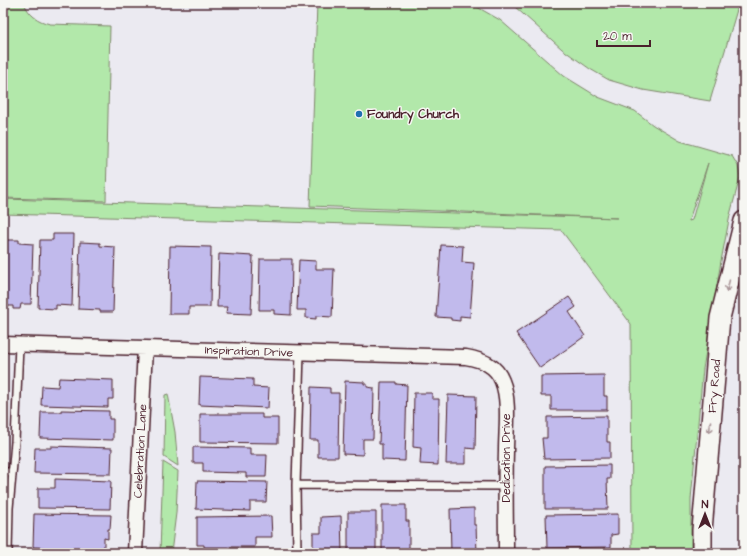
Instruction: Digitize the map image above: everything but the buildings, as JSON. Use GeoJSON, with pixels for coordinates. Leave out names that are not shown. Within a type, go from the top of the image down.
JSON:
{"type":"FeatureCollection","features":[{"type":"Feature","properties":{"kind":"main road","name":"Fry Road"},"geometry":{"type":"LineString","coordinates":[[702,553],[702,530],[720,318],[744,221]]}},
{"type":"Feature","properties":{"kind":"street","name":"Inspiration Drive"},"geometry":{"type":"LineString","coordinates":[[3,344],[466,357],[480,360],[493,367]]}},
{"type":"Feature","properties":{"kind":"street","name":"Celebration Lane"},"geometry":{"type":"LineString","coordinates":[[135,553],[145,348]]}},
{"type":"Feature","properties":{"kind":"street","name":"Dedication Drive"},"geometry":{"type":"LineString","coordinates":[[493,367],[502,380],[506,396],[506,553]]}},
{"type":"Feature","properties":{"kind":"lane"},"geometry":{"type":"LineString","coordinates":[[8,553],[9,508],[11,472],[15,442],[19,345]]}},
{"type":"Feature","properties":{"kind":"lane"},"geometry":{"type":"LineString","coordinates":[[297,553],[296,485],[300,353]]}},
{"type":"Feature","properties":{"kind":"lane"},"geometry":{"type":"LineString","coordinates":[[3,472],[11,472]]}},
{"type":"Feature","properties":{"kind":"lane"},"geometry":{"type":"LineString","coordinates":[[296,485],[505,486]]}},
{"type":"Feature","properties":{"kind":"green space"},"geometry":{"type":"Polygon","coordinates":[[[3,3],[24,3],[28,11],[34,17],[50,24],[110,26],[106,201],[3,198],[3,3]]]}},
{"type":"Feature","properties":{"kind":"green space"},"geometry":{"type":"Polygon","coordinates":[[[317,3],[470,3],[500,20],[564,76],[598,97],[635,111],[653,125],[680,141],[732,156],[738,166],[740,177],[730,215],[721,261],[703,369],[691,499],[691,553],[632,553],[631,324],[561,230],[3,214],[3,199],[618,218],[310,206],[317,3]],[[708,163],[689,221],[692,220],[708,163]]]}},
{"type":"Feature","properties":{"kind":"green space"},"geometry":{"type":"Polygon","coordinates":[[[510,3],[739,3],[710,101],[643,90],[609,80],[590,69],[562,49],[510,3]]]}},
{"type":"Feature","properties":{"kind":"green space"},"geometry":{"type":"Polygon","coordinates":[[[168,394],[175,432],[178,466],[164,457],[165,395],[168,394]]]}},
{"type":"Feature","properties":{"kind":"green space"},"geometry":{"type":"Polygon","coordinates":[[[163,462],[178,471],[176,513],[171,553],[160,553],[163,462]]]}},
{"type":"Feature","properties":{"kind":"place","name":"Foundry Church"},"geometry":{"type":"Point","coordinates":[359,114]}}]}
